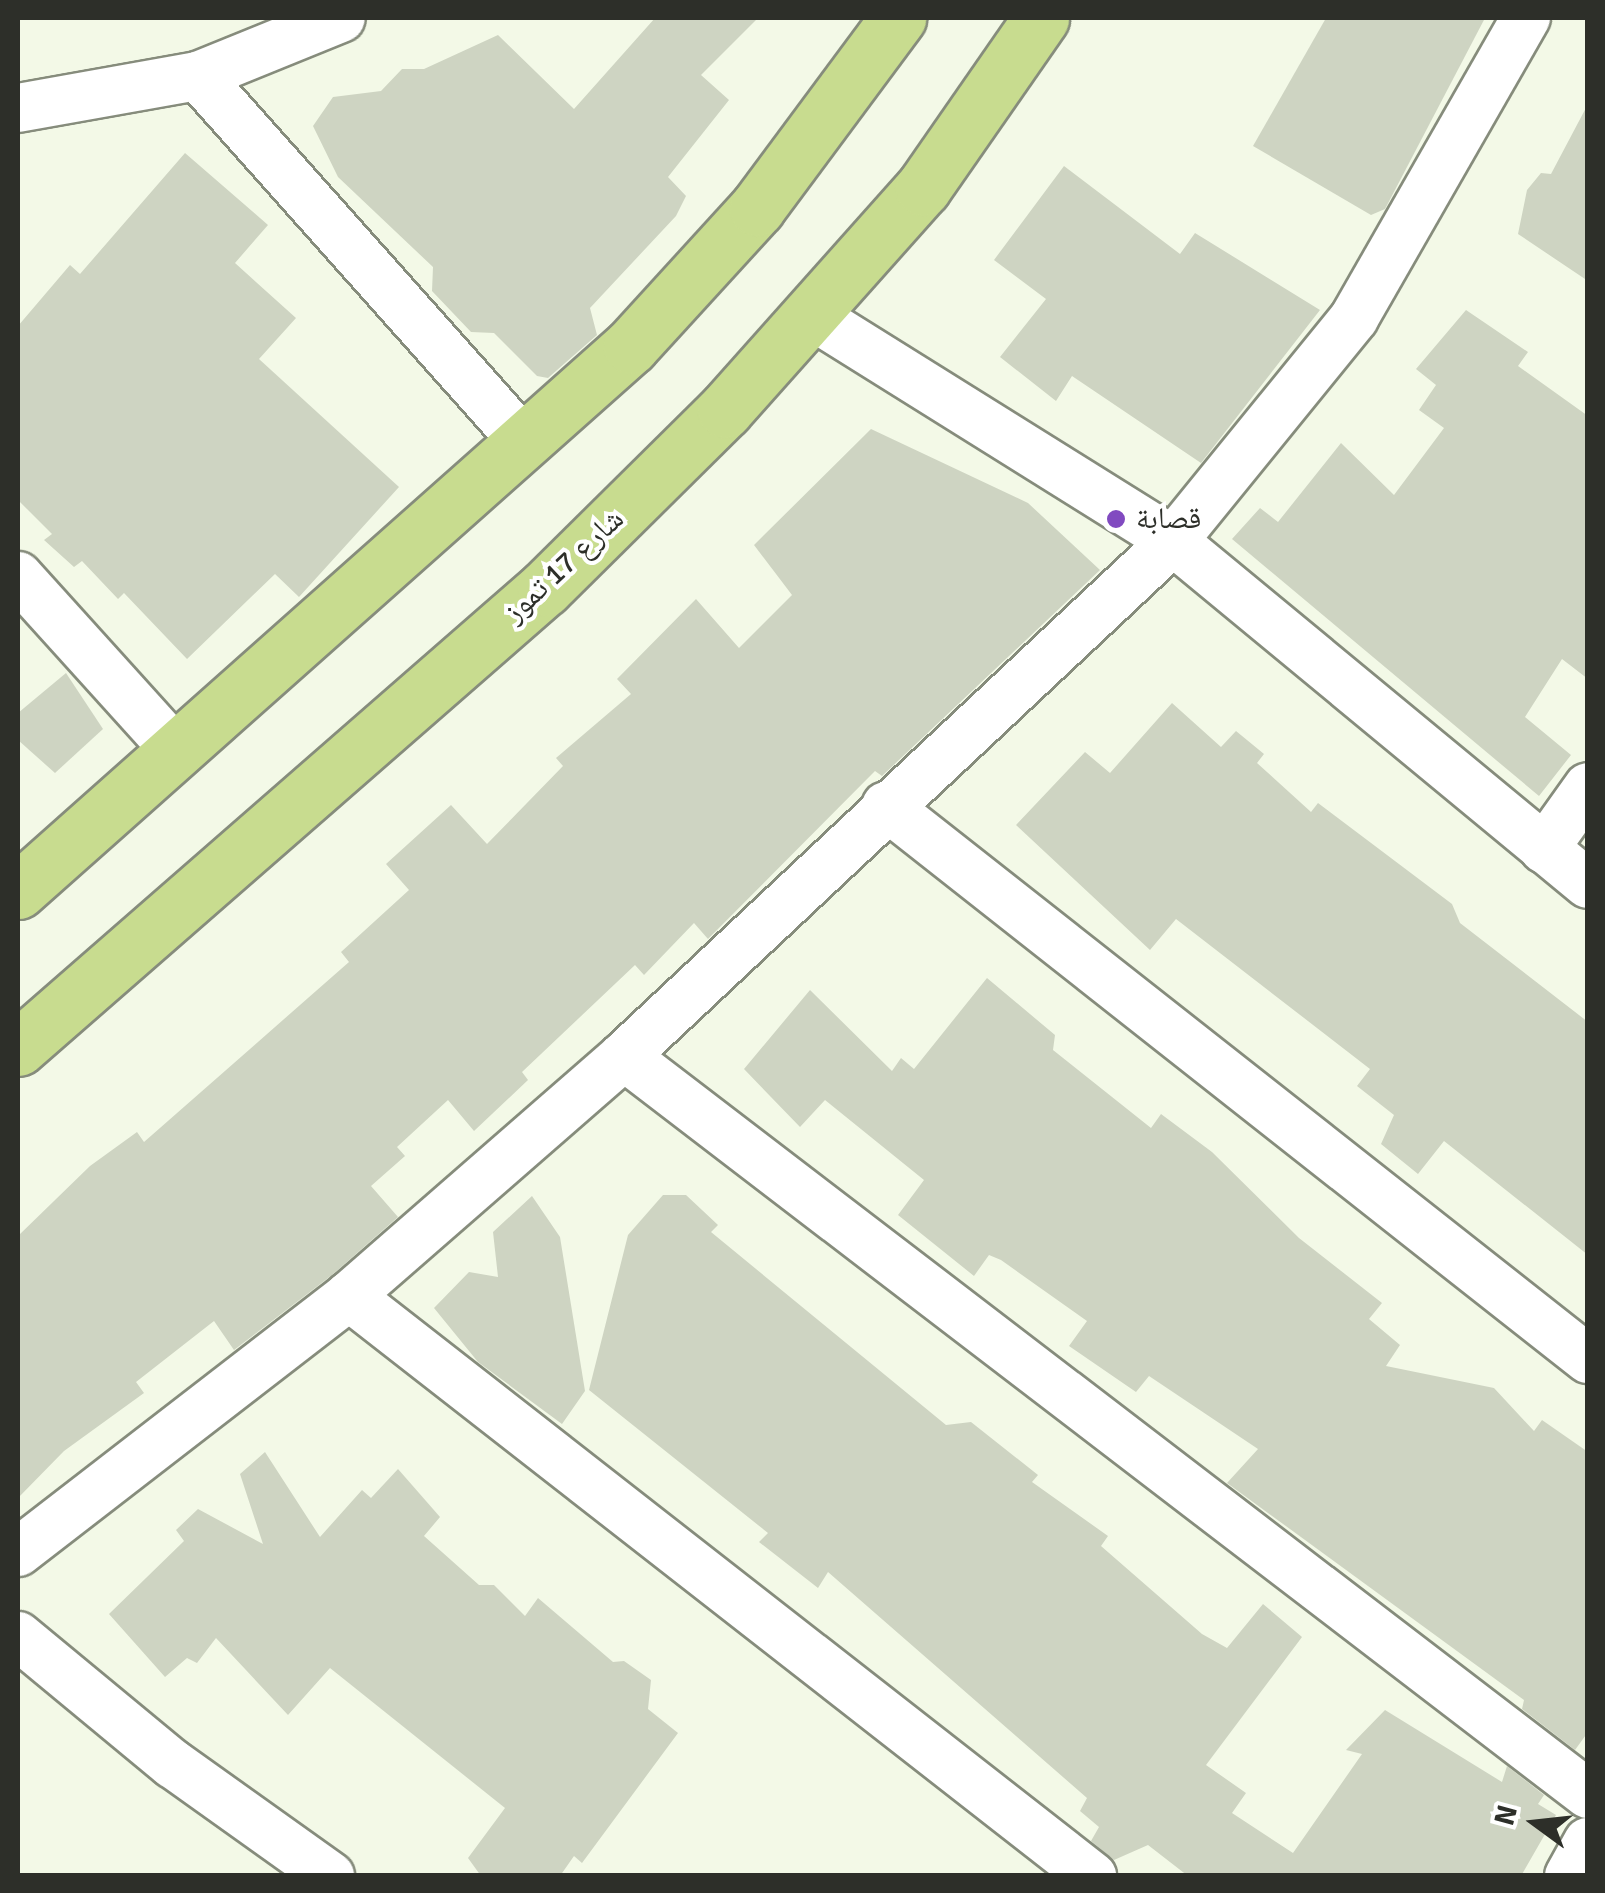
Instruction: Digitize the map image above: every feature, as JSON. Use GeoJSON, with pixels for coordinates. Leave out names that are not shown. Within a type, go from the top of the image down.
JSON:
{"type":"FeatureCollection","features":[{"type":"Feature","properties":{"kind":"main road"},"geometry":{"type":"LineString","coordinates":[[18,891],[526,444],[631,346],[757,208],[898,18]]}},
{"type":"Feature","properties":{"kind":"main road","name":"شارع 17 تموز"},"geometry":{"type":"LineString","coordinates":[[18,1048],[545,588],[812,316],[923,188],[1041,18]]}},
{"type":"Feature","properties":{"kind":"street"},"geometry":{"type":"LineString","coordinates":[[18,108],[198,76],[341,18]]}},
{"type":"Feature","properties":{"kind":"street"},"geometry":{"type":"LineString","coordinates":[[18,1552],[349,1296],[624,1056],[886,806],[1174,540],[1354,318],[1526,18]]}},
{"type":"Feature","properties":{"kind":"street"},"geometry":{"type":"LineString","coordinates":[[198,76],[526,444]]}},
{"type":"Feature","properties":{"kind":"street"},"geometry":{"type":"LineString","coordinates":[[812,316],[1174,540],[1588,884]]}},
{"type":"Feature","properties":{"kind":"street"},"geometry":{"type":"LineString","coordinates":[[18,576],[177,752]]}},
{"type":"Feature","properties":{"kind":"street"},"geometry":{"type":"LineString","coordinates":[[1544,848],[1588,787]]}},
{"type":"Feature","properties":{"kind":"street"},"geometry":{"type":"LineString","coordinates":[[886,806],[1588,1359]]}},
{"type":"Feature","properties":{"kind":"street"},"geometry":{"type":"LineString","coordinates":[[624,1056],[1588,1794]]}},
{"type":"Feature","properties":{"kind":"street"},"geometry":{"type":"LineString","coordinates":[[349,1296],[1092,1876]]}},
{"type":"Feature","properties":{"kind":"street"},"geometry":{"type":"LineString","coordinates":[[18,1636],[173,1764],[330,1876]]}},
{"type":"Feature","properties":{"kind":"street"},"geometry":{"type":"LineString","coordinates":[[1569,1876],[1588,1842]]}},
{"type":"Feature","properties":{"kind":"building"},"geometry":{"type":"Polygon","coordinates":[[[655,18],[758,18],[701,75],[729,100],[668,177],[686,196],[676,216],[590,308],[597,335],[548,378],[537,376],[494,333],[471,332],[432,291],[433,267],[338,177],[313,126],[333,97],[381,91],[402,69],[424,69],[498,35],[574,109],[655,18]]]}},
{"type":"Feature","properties":{"kind":"building"},"geometry":{"type":"Polygon","coordinates":[[[1326,18],[1485,18],[1385,209],[1371,215],[1253,146],[1326,18]]]}},
{"type":"Feature","properties":{"kind":"building"},"geometry":{"type":"Polygon","coordinates":[[[1588,104],[1588,281],[1518,234],[1527,190],[1541,173],[1551,174],[1588,104]]]}},
{"type":"Feature","properties":{"kind":"building"},"geometry":{"type":"Polygon","coordinates":[[[185,153],[268,225],[235,263],[296,318],[259,359],[399,487],[299,597],[275,574],[187,659],[124,593],[118,599],[82,561],[74,567],[44,540],[52,534],[18,500],[18,326],[70,265],[80,274],[185,153]]]}},
{"type":"Feature","properties":{"kind":"building"},"geometry":{"type":"Polygon","coordinates":[[[1064,166],[1180,254],[1195,233],[1320,310],[1201,463],[1072,376],[1056,401],[1000,357],[1046,299],[994,260],[1064,166]]]}},
{"type":"Feature","properties":{"kind":"building"},"geometry":{"type":"Polygon","coordinates":[[[1466,310],[1528,352],[1518,366],[1588,416],[1588,679],[1562,659],[1525,717],[1571,755],[1539,796],[1232,539],[1260,508],[1278,522],[1341,443],[1394,495],[1444,428],[1419,410],[1436,385],[1416,369],[1466,310]]]}},
{"type":"Feature","properties":{"kind":"building"},"geometry":{"type":"Polygon","coordinates":[[[871,429],[1028,503],[1100,570],[882,776],[875,771],[708,939],[694,923],[644,975],[635,965],[522,1072],[528,1080],[474,1131],[448,1100],[397,1147],[405,1156],[371,1186],[398,1217],[332,1275],[234,1350],[214,1321],[136,1382],[144,1393],[64,1451],[18,1498],[18,1236],[90,1166],[137,1132],[144,1142],[349,962],[341,952],[409,890],[386,864],[451,805],[487,844],[563,766],[556,758],[631,694],[617,679],[696,599],[739,648],[792,595],[754,545],[871,429]]]}},
{"type":"Feature","properties":{"kind":"building"},"geometry":{"type":"Polygon","coordinates":[[[66,673],[103,729],[55,773],[18,740],[18,713],[66,673]]]}},
{"type":"Feature","properties":{"kind":"building"},"geometry":{"type":"Polygon","coordinates":[[[1172,703],[1221,747],[1236,731],[1264,754],[1257,763],[1311,812],[1318,803],[1452,904],[1460,923],[1588,1022],[1588,1255],[1444,1141],[1418,1174],[1381,1144],[1394,1115],[1357,1086],[1370,1069],[1176,919],[1150,950],[1016,825],[1085,752],[1110,773],[1172,703]]]}},
{"type":"Feature","properties":{"kind":"building"},"geometry":{"type":"Polygon","coordinates":[[[987,978],[1055,1035],[1053,1050],[1151,1128],[1161,1114],[1212,1152],[1299,1238],[1382,1303],[1369,1319],[1400,1345],[1386,1366],[1494,1388],[1534,1431],[1542,1420],[1588,1452],[1588,1732],[1575,1750],[1522,1709],[1524,1700],[1227,1483],[1258,1449],[1149,1376],[1136,1392],[1069,1346],[1087,1321],[1001,1260],[989,1255],[974,1276],[898,1215],[924,1180],[825,1100],[800,1127],[744,1069],[810,990],[892,1071],[901,1058],[914,1069],[987,978]]]}},
{"type":"Feature","properties":{"kind":"building"},"geometry":{"type":"Polygon","coordinates":[[[663,1195],[686,1195],[718,1225],[711,1232],[946,1425],[971,1422],[1038,1475],[1032,1482],[1108,1536],[1101,1546],[1202,1634],[1227,1648],[1263,1604],[1302,1637],[1206,1765],[1246,1793],[1232,1813],[1293,1853],[1362,1754],[1346,1750],[1385,1710],[1502,1782],[1507,1766],[1544,1795],[1538,1804],[1556,1815],[1521,1876],[1188,1876],[1148,1845],[1114,1860],[1091,1841],[1099,1827],[1080,1811],[1087,1798],[828,1572],[818,1588],[759,1542],[768,1533],[589,1390],[628,1235],[663,1195]]]}},
{"type":"Feature","properties":{"kind":"building"},"geometry":{"type":"Polygon","coordinates":[[[532,1196],[560,1237],[585,1391],[562,1424],[478,1362],[434,1308],[469,1272],[498,1277],[493,1232],[532,1196]]]}},
{"type":"Feature","properties":{"kind":"building"},"geometry":{"type":"Polygon","coordinates":[[[265,1452],[320,1537],[362,1490],[371,1498],[398,1469],[440,1517],[424,1536],[479,1585],[494,1585],[525,1616],[538,1598],[613,1662],[624,1661],[651,1680],[648,1709],[678,1733],[582,1863],[574,1856],[560,1876],[481,1876],[468,1858],[505,1808],[330,1668],[288,1715],[216,1638],[197,1663],[187,1658],[165,1677],[109,1614],[184,1541],[176,1530],[198,1509],[263,1544],[240,1474],[265,1452]]]}},
{"type":"Feature","properties":{"kind":"place","name":"قصابة"},"geometry":{"type":"Point","coordinates":[1116,519]}}]}
